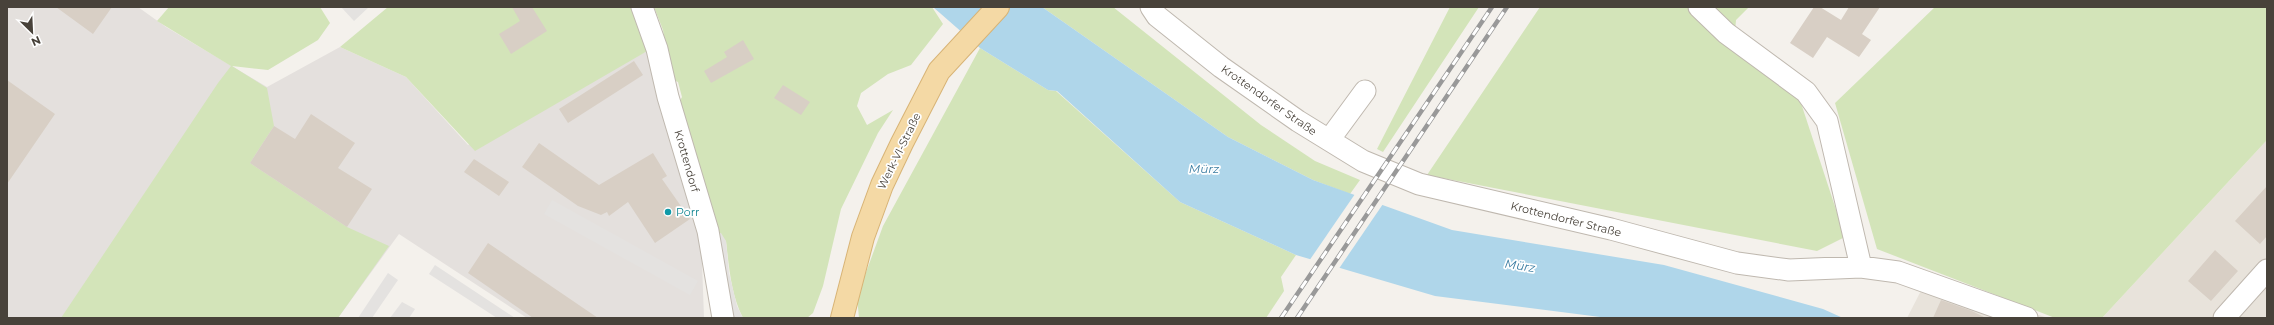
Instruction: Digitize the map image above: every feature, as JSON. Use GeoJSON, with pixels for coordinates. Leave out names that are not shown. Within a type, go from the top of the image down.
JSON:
{"type":"FeatureCollection","features":[{"type":"Feature","properties":{"kind":"main road","name":"Werk-VI-Straße"},"geometry":{"type":"LineString","coordinates":[[842,318],[863,237],[882,185],[939,71],[998,7]]}},
{"type":"Feature","properties":{"kind":"street","name":"Krottendorf"},"geometry":{"type":"LineString","coordinates":[[642,7],[657,49],[668,97],[708,231],[723,318]]}},
{"type":"Feature","properties":{"kind":"street","name":"Krottendorfer Straße"},"geometry":{"type":"LineString","coordinates":[[1151,7],[1157,16],[1222,67],[1298,121],[1363,161],[1419,184],[1611,229],[1737,263],[1789,270],[1861,267],[1898,272],[2027,318]]}},
{"type":"Feature","properties":{"kind":"street"},"geometry":{"type":"LineString","coordinates":[[1699,7],[1726,33],[1806,92],[1827,121],[1861,267]]}},
{"type":"Feature","properties":{"kind":"street"},"geometry":{"type":"LineString","coordinates":[[1329,140],[1365,91]]}},
{"type":"Feature","properties":{"kind":"street"},"geometry":{"type":"LineString","coordinates":[[2224,318],[2267,270]]}},
{"type":"Feature","properties":{"kind":"shaded area"},"geometry":{"type":"Polygon","coordinates":[[[7,7],[138,7],[166,27],[267,87],[340,47],[406,77],[468,145],[649,50],[701,234],[704,318],[527,318],[399,234],[338,318],[7,318],[7,7]]]}},
{"type":"Feature","properties":{"kind":"shaded area"},"geometry":{"type":"Polygon","coordinates":[[[341,7],[369,7],[354,21],[341,7]]]}},
{"type":"Feature","properties":{"kind":"shaded area"},"geometry":{"type":"Polygon","coordinates":[[[2267,140],[2267,318],[2102,318],[2267,140]]]}},
{"type":"Feature","properties":{"kind":"shaded area"},"geometry":{"type":"Polygon","coordinates":[[[552,200],[698,281],[690,295],[544,214],[552,200]]]}},
{"type":"Feature","properties":{"kind":"shaded area"},"geometry":{"type":"Polygon","coordinates":[[[721,233],[726,241],[729,273],[737,306],[743,318],[731,318],[713,234],[721,233]]]}},
{"type":"Feature","properties":{"kind":"shaded area"},"geometry":{"type":"Polygon","coordinates":[[[435,265],[515,318],[497,318],[429,274],[435,265]]]}},
{"type":"Feature","properties":{"kind":"shaded area"},"geometry":{"type":"Polygon","coordinates":[[[388,273],[398,280],[372,318],[358,318],[388,273]]]}},
{"type":"Feature","properties":{"kind":"shaded area"},"geometry":{"type":"Polygon","coordinates":[[[1927,279],[2048,318],[1907,318],[1927,279]]]}},
{"type":"Feature","properties":{"kind":"shaded area"},"geometry":{"type":"Polygon","coordinates":[[[402,302],[415,309],[409,318],[390,318],[402,302]]]}},
{"type":"Feature","properties":{"kind":"green space"},"geometry":{"type":"Polygon","coordinates":[[[169,7],[320,7],[330,23],[318,40],[268,70],[232,66],[267,88],[274,126],[250,163],[347,227],[389,246],[338,318],[61,318],[218,83],[231,66],[157,21],[169,7]]]}},
{"type":"Feature","properties":{"kind":"green space"},"geometry":{"type":"Polygon","coordinates":[[[388,7],[632,7],[649,50],[475,151],[406,77],[340,47],[388,7]]]}},
{"type":"Feature","properties":{"kind":"green space"},"geometry":{"type":"Polygon","coordinates":[[[654,7],[932,7],[943,24],[911,65],[888,74],[861,93],[857,106],[867,125],[893,110],[878,133],[841,209],[823,286],[813,313],[807,318],[743,318],[733,290],[726,241],[713,234],[676,108],[682,97],[678,82],[671,79],[663,30],[654,7]]]}},
{"type":"Feature","properties":{"kind":"green space"},"geometry":{"type":"Polygon","coordinates":[[[1042,7],[1113,7],[1261,125],[1315,161],[1360,180],[1350,194],[1313,180],[1228,137],[1042,7]]]}},
{"type":"Feature","properties":{"kind":"green space"},"geometry":{"type":"Polygon","coordinates":[[[1450,7],[1479,7],[1383,152],[1377,149],[1450,7]]]}},
{"type":"Feature","properties":{"kind":"green space"},"geometry":{"type":"Polygon","coordinates":[[[1540,7],[1749,7],[1736,20],[1734,44],[1799,97],[1845,237],[1817,251],[1427,175],[1540,7]]]}},
{"type":"Feature","properties":{"kind":"green space"},"geometry":{"type":"Polygon","coordinates":[[[1935,7],[2267,7],[2267,140],[2102,318],[2055,318],[1877,249],[1835,103],[1935,7]]]}},
{"type":"Feature","properties":{"kind":"green space"},"geometry":{"type":"Polygon","coordinates":[[[980,48],[1048,90],[1056,91],[1180,202],[1296,255],[1281,277],[1284,291],[1266,318],[859,318],[857,297],[883,226],[980,48]]]}},
{"type":"Feature","properties":{"kind":"water","name":"Mürz"},"geometry":{"type":"Polygon","coordinates":[[[933,7],[1042,7],[1228,137],[1313,180],[1452,230],[1664,265],[1823,309],[1843,318],[1608,318],[1435,296],[1296,255],[1180,202],[1057,91],[1048,90],[980,48],[933,7]]]}},
{"type":"Feature","properties":{"kind":"pier"},"geometry":{"type":"Polygon","coordinates":[[[1355,194],[1383,204],[1338,270],[1309,261],[1355,194]]]}},
{"type":"Feature","properties":{"kind":"building"},"geometry":{"type":"Polygon","coordinates":[[[56,7],[112,7],[93,34],[56,7]]]}},
{"type":"Feature","properties":{"kind":"building"},"geometry":{"type":"Polygon","coordinates":[[[512,7],[532,7],[547,31],[511,54],[499,34],[520,21],[512,7]]]}},
{"type":"Feature","properties":{"kind":"building"},"geometry":{"type":"Polygon","coordinates":[[[1814,7],[1820,7],[1841,20],[1849,7],[1880,7],[1862,34],[1871,40],[1859,57],[1827,37],[1813,58],[1790,43],[1814,7]]]}},
{"type":"Feature","properties":{"kind":"building"},"geometry":{"type":"Polygon","coordinates":[[[743,40],[754,59],[711,83],[704,71],[727,57],[724,52],[743,40]]]}},
{"type":"Feature","properties":{"kind":"building"},"geometry":{"type":"Polygon","coordinates":[[[634,61],[643,75],[568,123],[559,109],[634,61]]]}},
{"type":"Feature","properties":{"kind":"building"},"geometry":{"type":"Polygon","coordinates":[[[7,80],[55,114],[7,184],[7,80]]]}},
{"type":"Feature","properties":{"kind":"building"},"geometry":{"type":"Polygon","coordinates":[[[783,85],[810,102],[801,115],[774,98],[783,85]]]}},
{"type":"Feature","properties":{"kind":"building"},"geometry":{"type":"Polygon","coordinates":[[[311,114],[355,143],[338,168],[372,189],[347,227],[250,163],[274,126],[295,139],[311,114]]]}},
{"type":"Feature","properties":{"kind":"building"},"geometry":{"type":"Polygon","coordinates":[[[539,143],[599,185],[653,153],[667,176],[662,179],[690,219],[655,243],[628,202],[609,216],[607,212],[601,215],[578,206],[522,167],[539,143]]]}},
{"type":"Feature","properties":{"kind":"building"},"geometry":{"type":"Polygon","coordinates":[[[474,159],[509,182],[499,196],[464,172],[474,159]]]}},
{"type":"Feature","properties":{"kind":"building"},"geometry":{"type":"Polygon","coordinates":[[[2267,186],[2267,236],[2260,244],[2235,221],[2267,186]]]}},
{"type":"Feature","properties":{"kind":"building"},"geometry":{"type":"Polygon","coordinates":[[[488,243],[598,318],[533,318],[468,273],[488,243]]]}},
{"type":"Feature","properties":{"kind":"building"},"geometry":{"type":"Polygon","coordinates":[[[2215,250],[2238,271],[2211,301],[2188,281],[2215,250]]]}},
{"type":"Feature","properties":{"kind":"building"},"geometry":{"type":"Polygon","coordinates":[[[1941,300],[1972,311],[1986,318],[1933,318],[1941,300]]]}},
{"type":"Feature","properties":{"kind":"railway"},"geometry":{"type":"LineString","coordinates":[[1281,318],[1492,7]]}},
{"type":"Feature","properties":{"kind":"railway"},"geometry":{"type":"LineString","coordinates":[[1297,318],[1507,7]]}},
{"type":"Feature","properties":{"kind":"place","name":"Porr"},"geometry":{"type":"Point","coordinates":[668,212]}}]}
